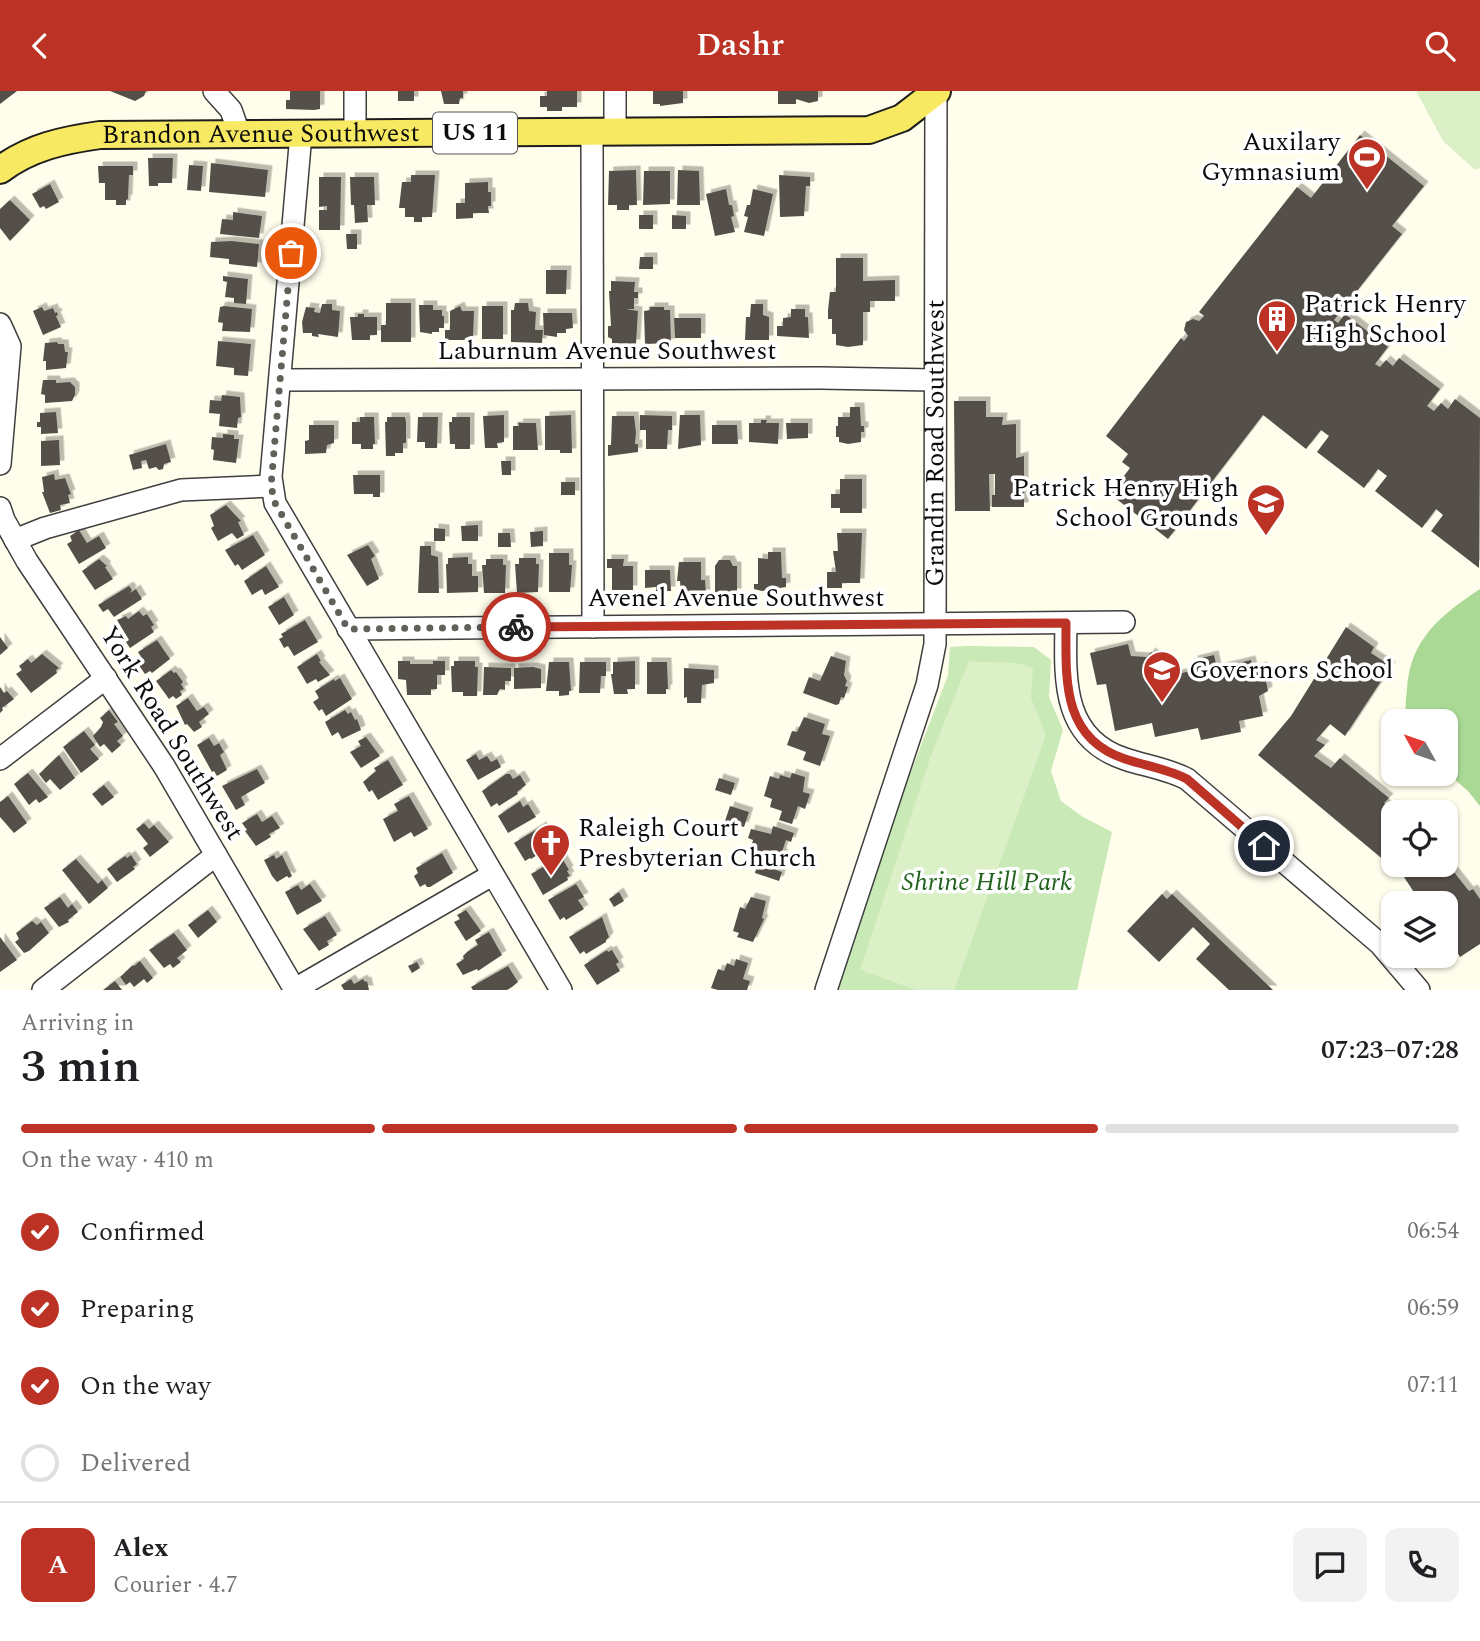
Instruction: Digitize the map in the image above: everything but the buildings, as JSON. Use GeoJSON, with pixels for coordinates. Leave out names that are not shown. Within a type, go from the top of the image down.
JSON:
{"type":"FeatureCollection","features":[{"type":"Feature","properties":{"kind":"main road","name":"Brandon Avenue Southwest"},"geometry":{"type":"LineString","coordinates":[[0,170],[39,148],[80,138],[141,134],[869,130],[902,118],[936,91]]}},
{"type":"Feature","properties":{"kind":"street"},"geometry":{"type":"LineString","coordinates":[[214,91],[232,110],[239,133]]}},
{"type":"Feature","properties":{"kind":"street"},"geometry":{"type":"LineString","coordinates":[[355,91],[355,134]]}},
{"type":"Feature","properties":{"kind":"street"},"geometry":{"type":"LineString","coordinates":[[593,627],[594,380],[603,133],[615,91]]}},
{"type":"Feature","properties":{"kind":"street","name":"Grandin Road Southwest"},"geometry":{"type":"LineString","coordinates":[[825,990],[927,685],[935,644],[936,91]]}},
{"type":"Feature","properties":{"kind":"street"},"geometry":{"type":"LineString","coordinates":[[301,134],[271,486],[275,503],[561,990]]}},
{"type":"Feature","properties":{"kind":"street"},"geometry":{"type":"LineString","coordinates":[[0,324],[10,347],[0,464]]}},
{"type":"Feature","properties":{"kind":"street","name":"Laburnum Avenue Southwest"},"geometry":{"type":"LineString","coordinates":[[280,380],[934,380]]}},
{"type":"Feature","properties":{"kind":"street"},"geometry":{"type":"LineString","coordinates":[[15,540],[45,527],[181,490],[271,486]]}},
{"type":"Feature","properties":{"kind":"street","name":"York Road Southwest"},"geometry":{"type":"LineString","coordinates":[[0,507],[15,540],[47,592],[164,766],[295,990]]}},
{"type":"Feature","properties":{"kind":"street","name":"Avenel Avenue Southwest"},"geometry":{"type":"LineString","coordinates":[[348,629],[1124,622]]}},
{"type":"Feature","properties":{"kind":"street"},"geometry":{"type":"LineString","coordinates":[[1066,623],[1065,680],[1068,698],[1074,715],[1090,737],[1112,754],[1187,779],[1380,944],[1419,990]]}},
{"type":"Feature","properties":{"kind":"street"},"geometry":{"type":"LineString","coordinates":[[0,759],[106,678]]}},
{"type":"Feature","properties":{"kind":"street"},"geometry":{"type":"LineString","coordinates":[[43,990],[216,855]]}},
{"type":"Feature","properties":{"kind":"street"},"geometry":{"type":"LineString","coordinates":[[295,990],[492,874]]}},
{"type":"Feature","properties":{"kind":"green space"},"geometry":{"type":"Polygon","coordinates":[[[1416,91],[1480,91],[1480,168],[1475,170],[1443,141],[1416,91]]]}},
{"type":"Feature","properties":{"kind":"green space"},"geometry":{"type":"Polygon","coordinates":[[[1480,589],[1480,806],[1458,782],[1458,709],[1406,709],[1409,671],[1414,656],[1430,630],[1480,589]]]}},
{"type":"Feature","properties":{"kind":"green space","name":"Shrine Hill Park"},"geometry":{"type":"Polygon","coordinates":[[[950,647],[1034,647],[1051,660],[1049,697],[1063,730],[1051,771],[1061,801],[1083,817],[1112,832],[1077,990],[835,990],[904,790],[948,675],[950,647]]]}},
{"type":"Feature","properties":{"kind":"green space"},"geometry":{"type":"Polygon","coordinates":[[[969,661],[1010,663],[1033,668],[1031,698],[1046,735],[954,990],[917,990],[860,970],[930,758],[969,661]]]}},
{"type":"Feature","properties":{"kind":"way so far"},"geometry":{"type":"LineString","coordinates":[[291,253],[271,486],[275,503],[348,629],[516,627]]}},
{"type":"Feature","properties":{"kind":"place","name":"Auxilary Gymnasium"},"geometry":{"type":"Point","coordinates":[1367,191]}},
{"type":"Feature","properties":{"kind":"place","name":"Patrick Henry High School"},"geometry":{"type":"Point","coordinates":[1277,353]}},
{"type":"Feature","properties":{"kind":"place","name":"Patrick Henry High School Grounds"},"geometry":{"type":"Point","coordinates":[1266,537]}},
{"type":"Feature","properties":{"kind":"place","name":"Governors School"},"geometry":{"type":"Point","coordinates":[1162,704]}},
{"type":"Feature","properties":{"kind":"place","name":"Raleigh Court Presbyterian Church"},"geometry":{"type":"Point","coordinates":[551,877]}},
{"type":"Feature","properties":{"kind":"route"},"geometry":{"type":"LineString","coordinates":[[516,627],[1066,623],[1065,680],[1068,698],[1074,715],[1085,731],[1112,754],[1187,779],[1264,846]]}}]}
